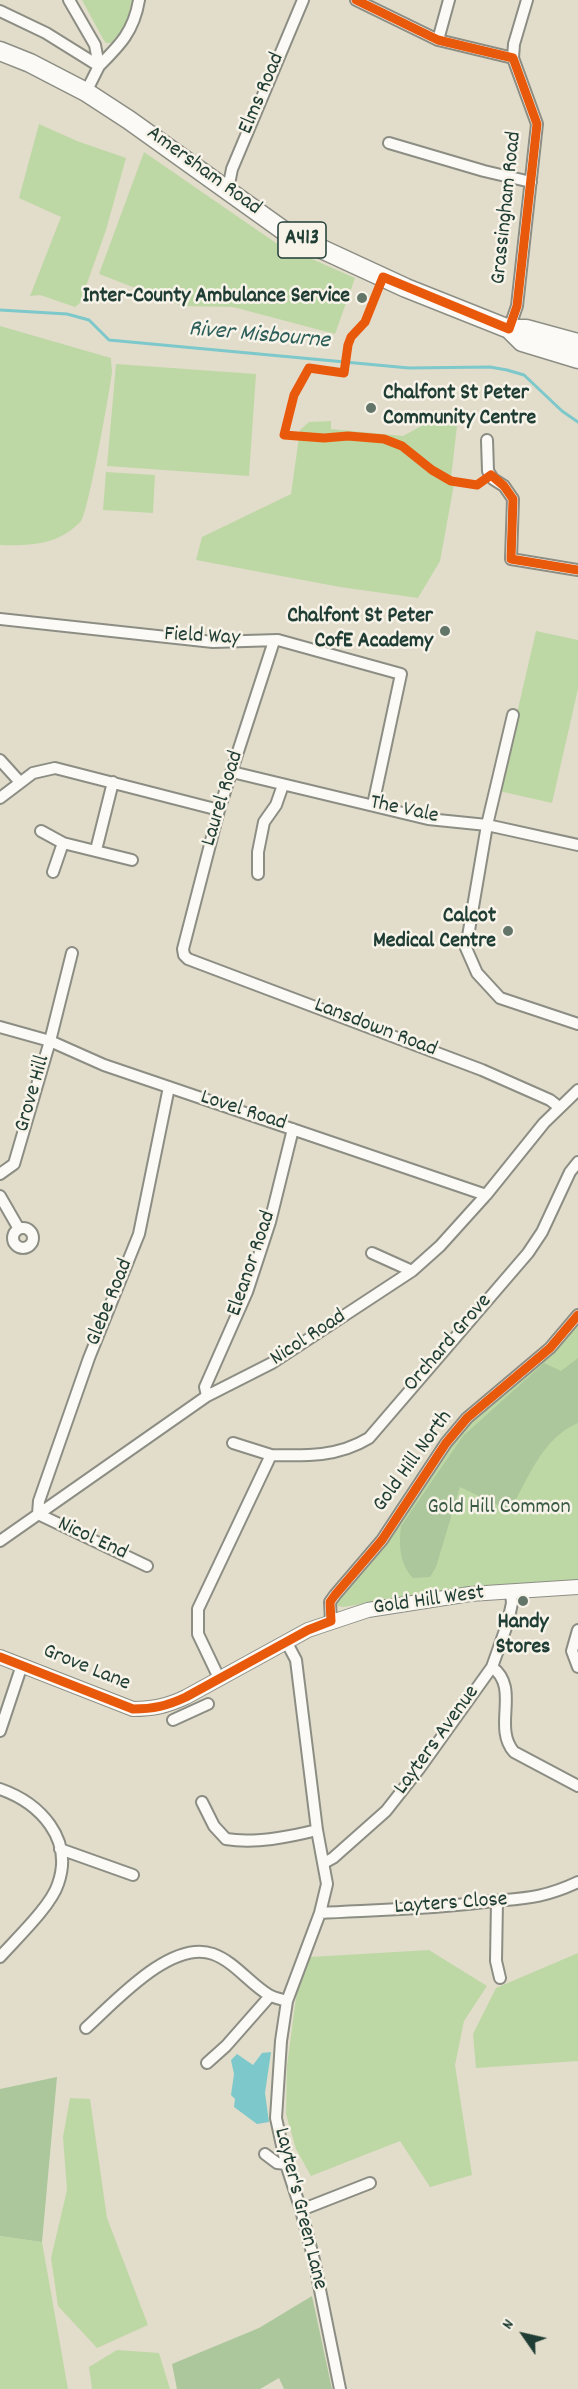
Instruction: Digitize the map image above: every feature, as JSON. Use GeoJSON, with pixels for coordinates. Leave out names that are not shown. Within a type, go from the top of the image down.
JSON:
{"type":"FeatureCollection","features":[{"type":"Feature","properties":{"kind":"highway","name":"Amersham Road"},"geometry":{"type":"LineString","coordinates":[[0,51],[30,63],[86,92],[146,130],[287,233],[406,288],[508,329],[522,342],[578,359]]}},
{"type":"Feature","properties":{"kind":"highway","name":"Amersham Road"},"geometry":{"type":"LineString","coordinates":[[508,329],[526,329],[578,343]]}},
{"type":"Feature","properties":{"kind":"street"},"geometry":{"type":"LineString","coordinates":[[69,0],[95,45],[99,66]]}},
{"type":"Feature","properties":{"kind":"street"},"geometry":{"type":"LineString","coordinates":[[86,92],[99,66],[122,42],[136,18],[139,0]]}},
{"type":"Feature","properties":{"kind":"street","name":"Elms Road"},"geometry":{"type":"LineString","coordinates":[[228,189],[232,169],[303,0]]}},
{"type":"Feature","properties":{"kind":"street"},"geometry":{"type":"LineString","coordinates":[[356,0],[438,40],[513,58],[514,44],[527,0]]}},
{"type":"Feature","properties":{"kind":"street"},"geometry":{"type":"LineString","coordinates":[[438,40],[449,0]]}},
{"type":"Feature","properties":{"kind":"street"},"geometry":{"type":"LineString","coordinates":[[0,11],[46,33],[99,66]]}},
{"type":"Feature","properties":{"kind":"street","name":"Grassingham Road"},"geometry":{"type":"LineString","coordinates":[[508,329],[517,306],[537,124],[513,58]]}},
{"type":"Feature","properties":{"kind":"street"},"geometry":{"type":"LineString","coordinates":[[389,143],[484,171],[531,182]]}},
{"type":"Feature","properties":{"kind":"street"},"geometry":{"type":"LineString","coordinates":[[487,440],[488,471],[493,479],[504,486],[513,499],[511,559],[578,570]]}},
{"type":"Feature","properties":{"kind":"street","name":"Field Way"},"geometry":{"type":"LineString","coordinates":[[0,619],[213,642],[274,640],[401,674],[372,805]]}},
{"type":"Feature","properties":{"kind":"street","name":"Laurel Road"},"geometry":{"type":"LineString","coordinates":[[188,959],[183,949],[219,810],[274,640]]}},
{"type":"Feature","properties":{"kind":"street"},"geometry":{"type":"LineString","coordinates":[[513,715],[488,825],[465,946],[477,973],[500,998],[578,1024]]}},
{"type":"Feature","properties":{"kind":"street"},"geometry":{"type":"LineString","coordinates":[[0,760],[19,781]]}},
{"type":"Feature","properties":{"kind":"street"},"geometry":{"type":"LineString","coordinates":[[0,798],[19,781],[33,773],[55,768],[219,810]]}},
{"type":"Feature","properties":{"kind":"street","name":"The Vale"},"geometry":{"type":"LineString","coordinates":[[232,772],[428,819],[488,825],[578,844]]}},
{"type":"Feature","properties":{"kind":"street"},"geometry":{"type":"LineString","coordinates":[[96,850],[113,782]]}},
{"type":"Feature","properties":{"kind":"street"},"geometry":{"type":"LineString","coordinates":[[258,874],[258,852],[264,822],[276,806],[283,785]]}},
{"type":"Feature","properties":{"kind":"street"},"geometry":{"type":"LineString","coordinates":[[41,831],[63,843],[132,860]]}},
{"type":"Feature","properties":{"kind":"street"},"geometry":{"type":"LineString","coordinates":[[53,872],[63,843]]}},
{"type":"Feature","properties":{"kind":"street","name":"Grove Hill"},"geometry":{"type":"LineString","coordinates":[[0,1174],[14,1164],[50,1041],[72,952]]}},
{"type":"Feature","properties":{"kind":"street","name":"Lansdown Road"},"geometry":{"type":"LineString","coordinates":[[188,959],[482,1070],[550,1100],[559,1107]]}},
{"type":"Feature","properties":{"kind":"street","name":"Lovel Road"},"geometry":{"type":"LineString","coordinates":[[0,1027],[50,1041],[104,1065],[169,1088],[486,1195]]}},
{"type":"Feature","properties":{"kind":"street","name":"Glebe Road"},"geometry":{"type":"LineString","coordinates":[[38,1514],[39,1502],[88,1359],[139,1234],[169,1088]]}},
{"type":"Feature","properties":{"kind":"street","name":"Nicol Road"},"geometry":{"type":"LineString","coordinates":[[0,1541],[207,1396],[272,1363],[412,1271],[440,1246],[559,1107],[578,1090]]}},
{"type":"Feature","properties":{"kind":"street","name":"Eleanor Road"},"geometry":{"type":"LineString","coordinates":[[207,1396],[205,1387],[247,1292],[270,1222],[293,1129]]}},
{"type":"Feature","properties":{"kind":"street","name":"Orchard Grove"},"geometry":{"type":"LineString","coordinates":[[233,1443],[272,1455],[316,1456],[353,1447],[369,1438],[528,1253],[542,1232],[565,1182],[578,1162]]}},
{"type":"Feature","properties":{"kind":"street"},"geometry":{"type":"LineString","coordinates":[[0,1196],[19,1229]]}},
{"type":"Feature","properties":{"kind":"street"},"geometry":{"type":"LineString","coordinates":[[372,1253],[412,1271]]}},
{"type":"Feature","properties":{"kind":"street","name":"Gold Hill North"},"geometry":{"type":"LineString","coordinates":[[331,1621],[330,1602],[334,1595],[382,1540],[446,1443],[467,1418],[550,1348],[578,1315]]}},
{"type":"Feature","properties":{"kind":"street"},"geometry":{"type":"LineString","coordinates":[[219,1678],[198,1634],[198,1609],[272,1455]]}},
{"type":"Feature","properties":{"kind":"street","name":"Nicol End"},"geometry":{"type":"LineString","coordinates":[[38,1514],[147,1566]]}},
{"type":"Feature","properties":{"kind":"street","name":"Gold Hill West"},"geometry":{"type":"LineString","coordinates":[[287,1643],[308,1630],[368,1610],[439,1597],[578,1587]]}},
{"type":"Feature","properties":{"kind":"street","name":"Layters Avenue"},"geometry":{"type":"LineString","coordinates":[[324,1863],[333,1858],[386,1811],[492,1667],[508,1622],[512,1603],[511,1593]]}},
{"type":"Feature","properties":{"kind":"street"},"geometry":{"type":"LineString","coordinates":[[578,1630],[572,1651],[578,1667]]}},
{"type":"Feature","properties":{"kind":"street","name":"Grove Lane"},"geometry":{"type":"LineString","coordinates":[[0,1657],[132,1709],[153,1709],[168,1706],[287,1643]]}},
{"type":"Feature","properties":{"kind":"street","name":"Layter's Green Lane"},"geometry":{"type":"LineString","coordinates":[[287,1643],[296,1660],[317,1830],[327,1884],[320,1913],[287,2001],[281,2041],[276,2118],[286,2164],[302,2210],[340,2389]]}},
{"type":"Feature","properties":{"kind":"street"},"geometry":{"type":"LineString","coordinates":[[0,1731],[22,1665]]}},
{"type":"Feature","properties":{"kind":"street"},"geometry":{"type":"LineString","coordinates":[[492,1667],[505,1681],[508,1745],[514,1752],[578,1786]]}},
{"type":"Feature","properties":{"kind":"street"},"geometry":{"type":"LineString","coordinates":[[186,1697],[194,1709]]}},
{"type":"Feature","properties":{"kind":"street"},"geometry":{"type":"LineString","coordinates":[[173,1720],[208,1704]]}},
{"type":"Feature","properties":{"kind":"street"},"geometry":{"type":"LineString","coordinates":[[0,1789],[16,1795],[47,1821],[55,1830],[60,1849],[58,1885],[44,1908],[0,1957]]}},
{"type":"Feature","properties":{"kind":"street"},"geometry":{"type":"LineString","coordinates":[[202,1802],[214,1826],[226,1839],[245,1841],[317,1830]]}},
{"type":"Feature","properties":{"kind":"street"},"geometry":{"type":"LineString","coordinates":[[60,1849],[133,1875]]}},
{"type":"Feature","properties":{"kind":"street","name":"Layters Close"},"geometry":{"type":"LineString","coordinates":[[320,1913],[433,1907],[538,1897],[578,1882]]}},
{"type":"Feature","properties":{"kind":"street"},"geometry":{"type":"LineString","coordinates":[[497,1901],[496,1961],[500,1978]]}},
{"type":"Feature","properties":{"kind":"street"},"geometry":{"type":"LineString","coordinates":[[86,2028],[152,1969],[182,1953],[212,1953],[240,1971],[270,1996],[287,2001]]}},
{"type":"Feature","properties":{"kind":"street"},"geometry":{"type":"LineString","coordinates":[[207,2063],[226,2046],[270,1996]]}},
{"type":"Feature","properties":{"kind":"street"},"geometry":{"type":"LineString","coordinates":[[265,2154],[277,2163],[286,2164]]}},
{"type":"Feature","properties":{"kind":"street"},"geometry":{"type":"LineString","coordinates":[[302,2210],[369,2183]]}},
{"type":"Feature","properties":{"kind":"green space"},"geometry":{"type":"Polygon","coordinates":[[[82,0],[132,0],[126,25],[111,43],[106,43],[103,39],[82,0]]]}},
{"type":"Feature","properties":{"kind":"green space"},"geometry":{"type":"Polygon","coordinates":[[[39,124],[77,141],[126,158],[106,230],[80,303],[75,307],[40,295],[30,296],[61,217],[19,198],[39,124]]]}},
{"type":"Feature","properties":{"kind":"green space"},"geometry":{"type":"Polygon","coordinates":[[[144,152],[276,243],[355,278],[335,334],[233,307],[182,306],[99,274],[144,152]]]}},
{"type":"Feature","properties":{"kind":"green space"},"geometry":{"type":"Polygon","coordinates":[[[0,326],[111,358],[112,372],[107,402],[93,475],[81,521],[63,535],[33,544],[0,545],[0,326]]]}},
{"type":"Feature","properties":{"kind":"green space"},"geometry":{"type":"Polygon","coordinates":[[[116,364],[256,374],[249,476],[107,466],[116,364]]]}},
{"type":"Feature","properties":{"kind":"green space"},"geometry":{"type":"Polygon","coordinates":[[[459,409],[451,478],[455,479],[440,561],[418,598],[340,587],[196,560],[202,537],[291,494],[300,430],[309,422],[331,421],[331,429],[403,436],[432,420],[459,409]]]}},
{"type":"Feature","properties":{"kind":"green space"},"geometry":{"type":"Polygon","coordinates":[[[106,472],[155,475],[153,513],[103,510],[106,472]]]}},
{"type":"Feature","properties":{"kind":"green space"},"geometry":{"type":"Polygon","coordinates":[[[536,631],[578,640],[578,689],[552,803],[499,791],[536,631]]]}},
{"type":"Feature","properties":{"kind":"green space","name":"Gold Hill Common"},"geometry":{"type":"Polygon","coordinates":[[[578,1321],[578,1583],[440,1592],[338,1606],[336,1602],[467,1424],[578,1321]]]}},
{"type":"Feature","properties":{"kind":"green space"},"geometry":{"type":"Polygon","coordinates":[[[578,1358],[578,1423],[555,1438],[546,1449],[510,1511],[460,1487],[436,1567],[430,1577],[413,1578],[401,1554],[401,1526],[463,1436],[544,1363],[561,1371],[578,1358]]]}},
{"type":"Feature","properties":{"kind":"green space"},"geometry":{"type":"Polygon","coordinates":[[[429,1950],[487,1986],[464,2021],[455,2065],[472,2175],[430,2187],[400,2141],[311,2176],[296,2149],[286,2114],[287,2066],[297,1990],[310,1957],[429,1950]]]}},
{"type":"Feature","properties":{"kind":"green space"},"geometry":{"type":"Polygon","coordinates":[[[578,1953],[578,2061],[476,2068],[473,2034],[496,1988],[578,1953]]]}},
{"type":"Feature","properties":{"kind":"green space"},"geometry":{"type":"Polygon","coordinates":[[[57,2077],[42,2242],[0,2236],[0,2089],[57,2077]]]}},
{"type":"Feature","properties":{"kind":"green space"},"geometry":{"type":"Polygon","coordinates":[[[70,2098],[90,2099],[107,2218],[148,2325],[97,2348],[58,2306],[51,2258],[67,2190],[63,2137],[70,2098]]]}},
{"type":"Feature","properties":{"kind":"green space"},"geometry":{"type":"Polygon","coordinates":[[[0,2236],[42,2242],[68,2389],[0,2389],[0,2236]]]}},
{"type":"Feature","properties":{"kind":"green space"},"geometry":{"type":"Polygon","coordinates":[[[312,2296],[332,2389],[284,2389],[279,2378],[260,2389],[177,2389],[172,2364],[259,2328],[312,2296]]]}},
{"type":"Feature","properties":{"kind":"green space"},"geometry":{"type":"Polygon","coordinates":[[[117,2350],[159,2353],[170,2389],[92,2389],[89,2367],[117,2350]]]}},
{"type":"Feature","properties":{"kind":"water"},"geometry":{"type":"Polygon","coordinates":[[[271,2052],[265,2093],[269,2122],[257,2124],[234,2107],[235,2099],[231,2095],[234,2074],[231,2060],[237,2054],[253,2065],[262,2053],[271,2052]]]}},
{"type":"Feature","properties":{"kind":"waterway","name":"River Misbourne"},"geometry":{"type":"LineString","coordinates":[[0,310],[67,314],[89,320],[109,340],[409,368],[490,367],[507,370],[524,375],[562,411],[578,422]]}},
{"type":"Feature","properties":{"kind":"cycle path"},"geometry":{"type":"LineString","coordinates":[[356,0],[438,40],[513,58],[537,124],[517,306],[509,329],[383,277],[365,322],[351,337],[344,373],[309,368],[294,395],[284,435],[384,439],[402,446],[432,470],[451,481],[477,485],[491,475],[504,486],[513,499],[511,559],[578,570]]}},
{"type":"Feature","properties":{"kind":"cycle path"},"geometry":{"type":"LineString","coordinates":[[0,1657],[133,1709],[147,1708],[166,1705],[186,1697],[308,1630],[331,1621],[330,1602],[382,1540],[446,1443],[467,1418],[550,1348],[578,1315]]}},
{"type":"Feature","properties":{"kind":"place","name":"Inter-County Ambulance Service"},"geometry":{"type":"Point","coordinates":[362,298]}},
{"type":"Feature","properties":{"kind":"place","name":"Chalfont St Peter Community Centre"},"geometry":{"type":"Point","coordinates":[371,408]}},
{"type":"Feature","properties":{"kind":"place","name":"Chalfont St Peter CofE Academy"},"geometry":{"type":"Point","coordinates":[445,631]}},
{"type":"Feature","properties":{"kind":"place","name":"Calcot Medical Centre"},"geometry":{"type":"Point","coordinates":[508,931]}},
{"type":"Feature","properties":{"kind":"place","name":"Handy Stores"},"geometry":{"type":"Point","coordinates":[523,1601]}}]}
